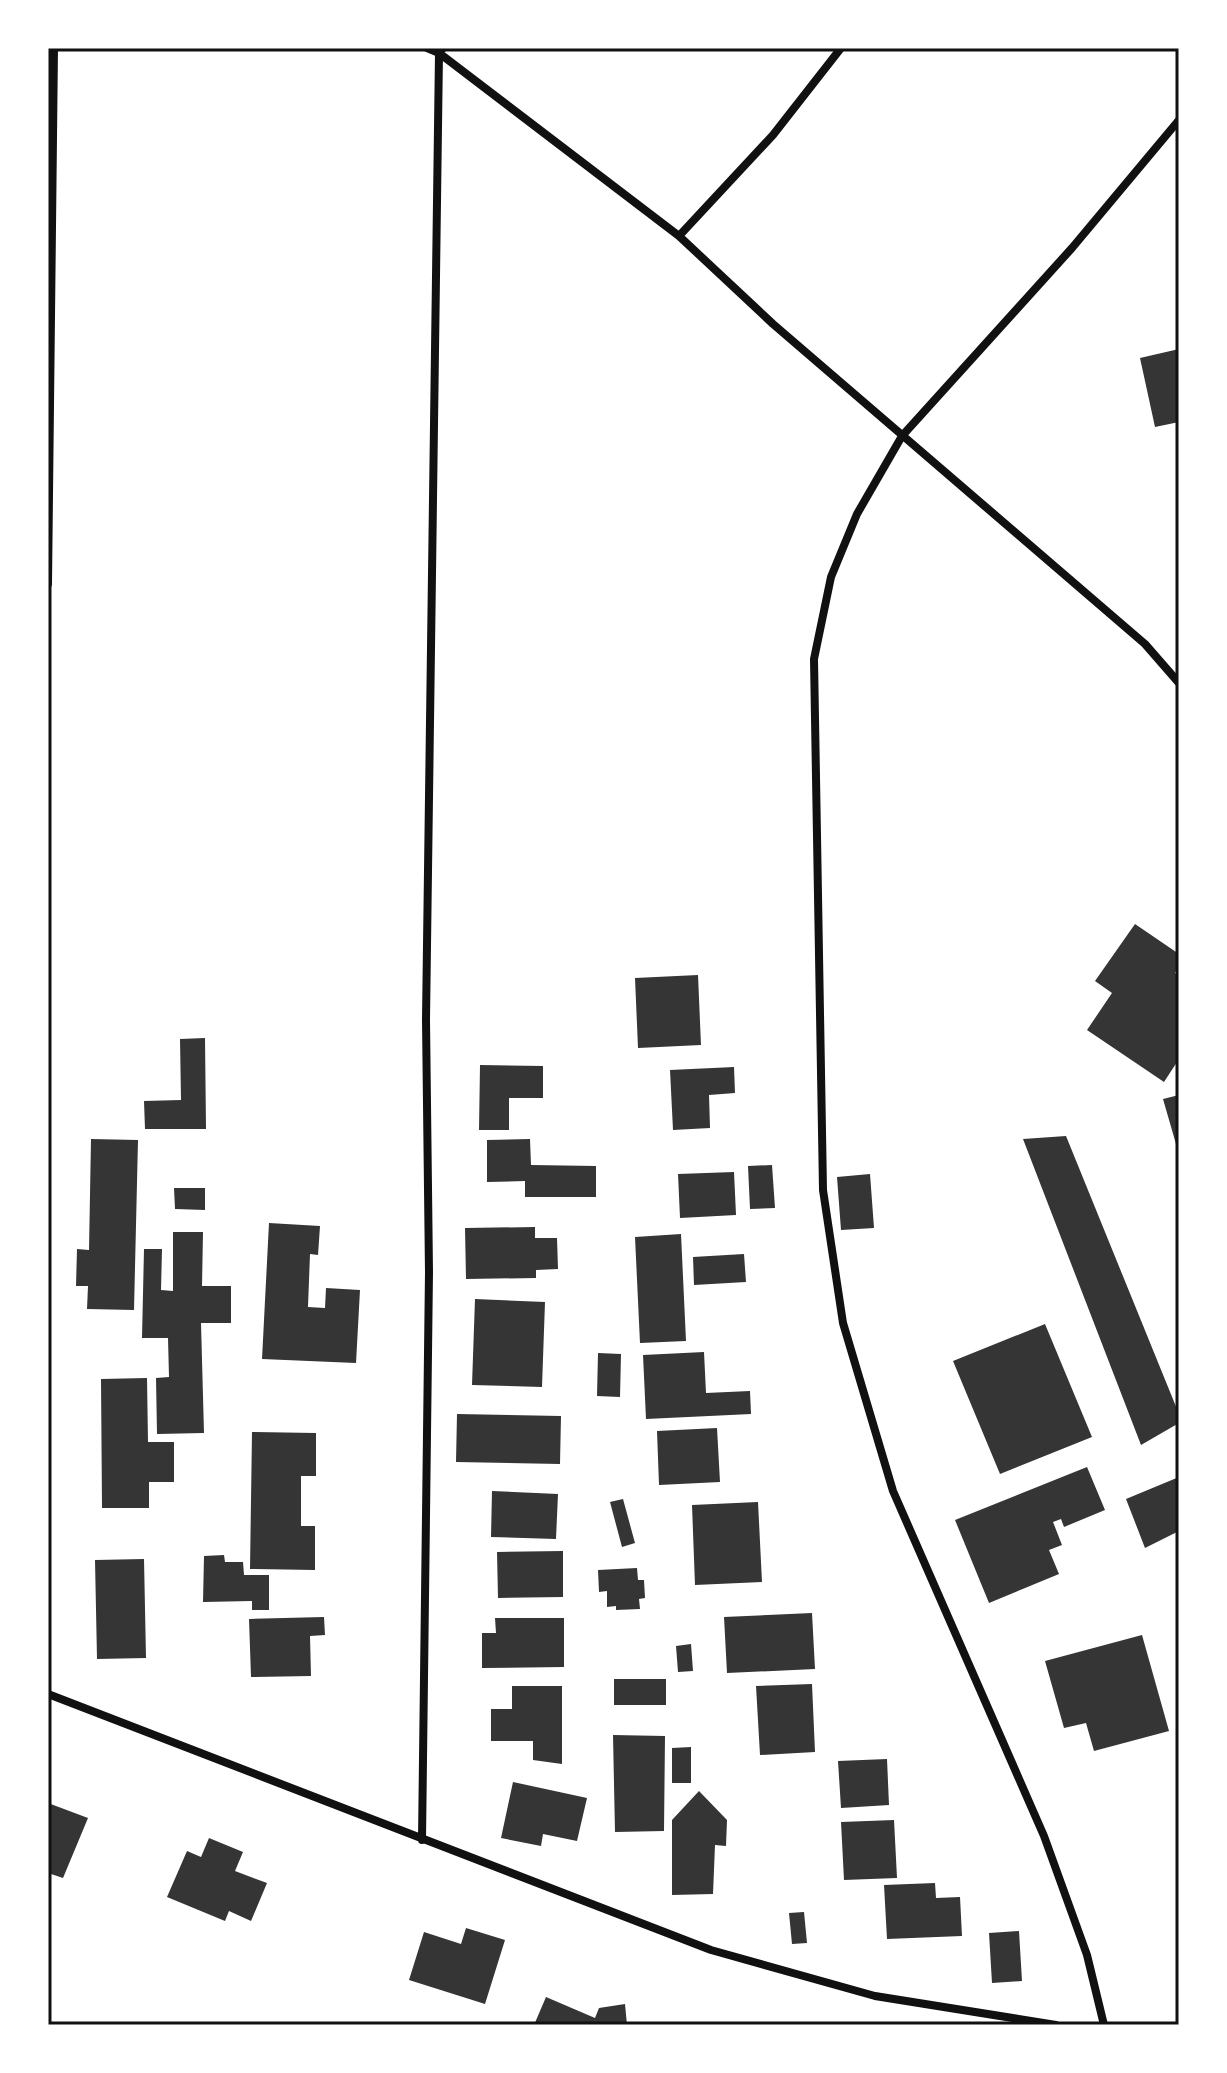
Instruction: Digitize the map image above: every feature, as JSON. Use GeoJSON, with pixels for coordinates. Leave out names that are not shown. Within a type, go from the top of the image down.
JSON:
{"type":"FeatureCollection","features":[{"type":"Feature","properties":{"kind":"street"},"geometry":{"type":"LineString","coordinates":[[48,584],[54,48]]}},
{"type":"Feature","properties":{"kind":"street"},"geometry":{"type":"LineString","coordinates":[[427,48],[441,50],[679,236],[773,324],[1145,644],[1179,683]]}},
{"type":"Feature","properties":{"kind":"street"},"geometry":{"type":"LineString","coordinates":[[679,236],[773,135],[841,48]]}},
{"type":"Feature","properties":{"kind":"street"},"geometry":{"type":"LineString","coordinates":[[422,1840],[429,1287],[427,973],[441,50]]}},
{"type":"Feature","properties":{"kind":"street"},"geometry":{"type":"LineString","coordinates":[[1104,2025],[1087,1955],[1044,1836],[893,1491],[843,1323],[823,1190],[814,659],[831,577],[857,514],[902,436],[1072,248],[1179,120]]}},
{"type":"Feature","properties":{"kind":"street"},"geometry":{"type":"LineString","coordinates":[[48,1694],[711,1950],[875,1996],[1056,2025]]}},
{"type":"Feature","properties":{"kind":"building"},"geometry":{"type":"Polygon","coordinates":[[[1179,349],[1179,422],[1155,427],[1140,358],[1179,349]]]}},
{"type":"Feature","properties":{"kind":"building"},"geometry":{"type":"Polygon","coordinates":[[[1135,924],[1179,954],[1179,966],[1175,973],[1179,976],[1179,1059],[1164,1082],[1087,1030],[1112,993],[1095,981],[1135,924]]]}},
{"type":"Feature","properties":{"kind":"building"},"geometry":{"type":"Polygon","coordinates":[[[698,975],[701,1045],[638,1048],[635,978],[698,975]]]}},
{"type":"Feature","properties":{"kind":"building"},"geometry":{"type":"Polygon","coordinates":[[[205,1038],[206,1129],[145,1129],[144,1101],[181,1100],[180,1039],[205,1038]]]}},
{"type":"Feature","properties":{"kind":"building"},"geometry":{"type":"Polygon","coordinates":[[[480,1065],[543,1066],[543,1098],[509,1098],[509,1130],[479,1130],[480,1065]]]}},
{"type":"Feature","properties":{"kind":"building"},"geometry":{"type":"Polygon","coordinates":[[[734,1067],[735,1093],[709,1095],[710,1128],[673,1130],[670,1070],[734,1067]]]}},
{"type":"Feature","properties":{"kind":"building"},"geometry":{"type":"Polygon","coordinates":[[[1179,1095],[1179,1151],[1178,1151],[1163,1099],[1179,1095]]]}},
{"type":"Feature","properties":{"kind":"building"},"geometry":{"type":"Polygon","coordinates":[[[1066,1136],[1179,1414],[1179,1423],[1141,1445],[1023,1139],[1066,1136]]]}},
{"type":"Feature","properties":{"kind":"building"},"geometry":{"type":"Polygon","coordinates":[[[91,1139],[138,1140],[134,1310],[87,1309],[88,1286],[76,1286],[77,1249],[89,1250],[91,1139]]]}},
{"type":"Feature","properties":{"kind":"building"},"geometry":{"type":"Polygon","coordinates":[[[530,1139],[531,1165],[596,1166],[596,1197],[525,1197],[525,1181],[487,1182],[487,1140],[530,1139]]]}},
{"type":"Feature","properties":{"kind":"building"},"geometry":{"type":"Polygon","coordinates":[[[772,1165],[775,1208],[750,1209],[748,1166],[772,1165]]]}},
{"type":"Feature","properties":{"kind":"building"},"geometry":{"type":"Polygon","coordinates":[[[734,1172],[736,1215],[680,1218],[678,1174],[734,1172]]]}},
{"type":"Feature","properties":{"kind":"building"},"geometry":{"type":"Polygon","coordinates":[[[870,1174],[874,1228],[841,1230],[837,1177],[870,1174]]]}},
{"type":"Feature","properties":{"kind":"building"},"geometry":{"type":"Polygon","coordinates":[[[174,1188],[205,1188],[205,1210],[175,1209],[174,1188]]]}},
{"type":"Feature","properties":{"kind":"building"},"geometry":{"type":"Polygon","coordinates":[[[269,1223],[320,1226],[318,1255],[310,1254],[308,1307],[325,1308],[326,1288],[360,1290],[356,1363],[262,1359],[269,1223]]]}},
{"type":"Feature","properties":{"kind":"building"},"geometry":{"type":"Polygon","coordinates":[[[535,1227],[535,1238],[557,1238],[558,1269],[536,1270],[536,1278],[466,1279],[465,1228],[535,1227]]]}},
{"type":"Feature","properties":{"kind":"building"},"geometry":{"type":"Polygon","coordinates":[[[173,1232],[203,1232],[202,1286],[231,1286],[231,1323],[201,1323],[204,1433],[157,1434],[156,1378],[169,1377],[168,1338],[142,1338],[144,1249],[162,1249],[161,1290],[173,1291],[173,1232]]]}},
{"type":"Feature","properties":{"kind":"building"},"geometry":{"type":"Polygon","coordinates":[[[681,1234],[686,1341],[640,1343],[635,1237],[681,1234]]]}},
{"type":"Feature","properties":{"kind":"building"},"geometry":{"type":"Polygon","coordinates":[[[744,1254],[746,1282],[694,1285],[693,1257],[744,1254]]]}},
{"type":"Feature","properties":{"kind":"building"},"geometry":{"type":"Polygon","coordinates":[[[475,1299],[545,1302],[542,1387],[472,1385],[475,1299]]]}},
{"type":"Feature","properties":{"kind":"building"},"geometry":{"type":"Polygon","coordinates":[[[1045,1324],[1092,1437],[1000,1474],[953,1361],[1045,1324]]]}},
{"type":"Feature","properties":{"kind":"building"},"geometry":{"type":"Polygon","coordinates":[[[704,1352],[706,1393],[750,1391],[751,1414],[646,1419],[643,1355],[704,1352]]]}},
{"type":"Feature","properties":{"kind":"building"},"geometry":{"type":"Polygon","coordinates":[[[598,1353],[621,1354],[620,1397],[597,1396],[598,1353]]]}},
{"type":"Feature","properties":{"kind":"building"},"geometry":{"type":"Polygon","coordinates":[[[147,1378],[148,1442],[174,1442],[174,1482],[149,1482],[149,1508],[102,1508],[101,1379],[147,1378]]]}},
{"type":"Feature","properties":{"kind":"building"},"geometry":{"type":"Polygon","coordinates":[[[457,1414],[561,1416],[560,1464],[456,1462],[457,1414]]]}},
{"type":"Feature","properties":{"kind":"building"},"geometry":{"type":"Polygon","coordinates":[[[717,1428],[720,1482],[659,1485],[657,1431],[717,1428]]]}},
{"type":"Feature","properties":{"kind":"building"},"geometry":{"type":"Polygon","coordinates":[[[252,1432],[316,1433],[316,1476],[301,1476],[301,1526],[315,1526],[315,1570],[250,1569],[252,1432]]]}},
{"type":"Feature","properties":{"kind":"building"},"geometry":{"type":"Polygon","coordinates":[[[1087,1467],[1105,1510],[1064,1527],[1061,1519],[1053,1522],[1062,1545],[1049,1550],[1059,1574],[989,1603],[955,1520],[1087,1467]]]}},
{"type":"Feature","properties":{"kind":"building"},"geometry":{"type":"Polygon","coordinates":[[[1179,1477],[1179,1531],[1145,1548],[1126,1499],[1179,1477]]]}},
{"type":"Feature","properties":{"kind":"building"},"geometry":{"type":"Polygon","coordinates":[[[492,1491],[558,1494],[556,1539],[491,1537],[492,1491]]]}},
{"type":"Feature","properties":{"kind":"building"},"geometry":{"type":"Polygon","coordinates":[[[623,1499],[635,1543],[622,1547],[610,1502],[623,1499]]]}},
{"type":"Feature","properties":{"kind":"building"},"geometry":{"type":"Polygon","coordinates":[[[758,1502],[762,1582],[695,1585],[692,1505],[758,1502]]]}},
{"type":"Feature","properties":{"kind":"building"},"geometry":{"type":"Polygon","coordinates":[[[563,1551],[563,1597],[498,1598],[497,1552],[563,1551]]]}},
{"type":"Feature","properties":{"kind":"building"},"geometry":{"type":"Polygon","coordinates":[[[224,1555],[225,1562],[243,1562],[244,1575],[269,1575],[269,1610],[252,1610],[252,1601],[203,1602],[204,1556],[224,1555]]]}},
{"type":"Feature","properties":{"kind":"building"},"geometry":{"type":"Polygon","coordinates":[[[144,1559],[146,1658],[97,1659],[95,1560],[144,1559]]]}},
{"type":"Feature","properties":{"kind":"building"},"geometry":{"type":"Polygon","coordinates":[[[637,1568],[638,1580],[644,1580],[645,1598],[639,1599],[640,1609],[616,1610],[616,1606],[607,1607],[607,1591],[599,1592],[598,1570],[637,1568]]]}},
{"type":"Feature","properties":{"kind":"building"},"geometry":{"type":"Polygon","coordinates":[[[812,1613],[815,1669],[727,1673],[724,1617],[812,1613]]]}},
{"type":"Feature","properties":{"kind":"building"},"geometry":{"type":"Polygon","coordinates":[[[324,1617],[325,1635],[310,1636],[311,1676],[251,1677],[249,1619],[324,1617]]]}},
{"type":"Feature","properties":{"kind":"building"},"geometry":{"type":"Polygon","coordinates":[[[495,1618],[564,1618],[564,1667],[482,1668],[482,1633],[496,1633],[495,1618]]]}},
{"type":"Feature","properties":{"kind":"building"},"geometry":{"type":"Polygon","coordinates":[[[1142,1635],[1169,1731],[1094,1751],[1086,1723],[1064,1728],[1045,1661],[1142,1635]]]}},
{"type":"Feature","properties":{"kind":"building"},"geometry":{"type":"Polygon","coordinates":[[[691,1644],[693,1671],[678,1672],[676,1646],[691,1644]]]}},
{"type":"Feature","properties":{"kind":"building"},"geometry":{"type":"Polygon","coordinates":[[[614,1679],[666,1679],[666,1705],[614,1705],[614,1679]]]}},
{"type":"Feature","properties":{"kind":"building"},"geometry":{"type":"Polygon","coordinates":[[[812,1684],[815,1752],[760,1755],[756,1686],[812,1684]]]}},
{"type":"Feature","properties":{"kind":"building"},"geometry":{"type":"Polygon","coordinates":[[[512,1686],[562,1686],[562,1764],[533,1760],[533,1741],[491,1741],[491,1709],[512,1709],[512,1686]]]}},
{"type":"Feature","properties":{"kind":"building"},"geometry":{"type":"Polygon","coordinates":[[[613,1735],[665,1736],[664,1831],[615,1832],[613,1735]]]}},
{"type":"Feature","properties":{"kind":"building"},"geometry":{"type":"Polygon","coordinates":[[[691,1747],[691,1783],[672,1783],[672,1748],[691,1747]]]}},
{"type":"Feature","properties":{"kind":"building"},"geometry":{"type":"Polygon","coordinates":[[[887,1759],[889,1805],[841,1808],[838,1761],[887,1759]]]}},
{"type":"Feature","properties":{"kind":"building"},"geometry":{"type":"Polygon","coordinates":[[[513,1782],[587,1798],[577,1841],[543,1834],[541,1846],[501,1838],[513,1782]]]}},
{"type":"Feature","properties":{"kind":"building"},"geometry":{"type":"Polygon","coordinates":[[[699,1791],[727,1820],[726,1846],[715,1845],[713,1894],[672,1895],[672,1820],[699,1791]]]}},
{"type":"Feature","properties":{"kind":"building"},"geometry":{"type":"Polygon","coordinates":[[[48,1803],[88,1818],[63,1878],[48,1873],[48,1803]]]}},
{"type":"Feature","properties":{"kind":"building"},"geometry":{"type":"Polygon","coordinates":[[[894,1820],[897,1878],[844,1880],[841,1822],[894,1820]]]}},
{"type":"Feature","properties":{"kind":"building"},"geometry":{"type":"Polygon","coordinates":[[[209,1838],[243,1852],[235,1871],[267,1883],[251,1921],[229,1911],[225,1921],[167,1897],[187,1851],[201,1857],[209,1838]]]}},
{"type":"Feature","properties":{"kind":"building"},"geometry":{"type":"Polygon","coordinates":[[[935,1883],[936,1898],[960,1897],[962,1936],[887,1939],[884,1885],[935,1883]]]}},
{"type":"Feature","properties":{"kind":"building"},"geometry":{"type":"Polygon","coordinates":[[[804,1912],[807,1943],[792,1944],[789,1913],[804,1912]]]}},
{"type":"Feature","properties":{"kind":"building"},"geometry":{"type":"Polygon","coordinates":[[[466,1928],[505,1940],[485,2004],[409,1980],[424,1932],[461,1944],[466,1928]]]}},
{"type":"Feature","properties":{"kind":"building"},"geometry":{"type":"Polygon","coordinates":[[[1019,1931],[1022,1981],[992,1983],[989,1933],[1019,1931]]]}},
{"type":"Feature","properties":{"kind":"building"},"geometry":{"type":"Polygon","coordinates":[[[546,1997],[595,2018],[599,2008],[625,2004],[627,2025],[534,2025],[546,1997]]]}}]}
